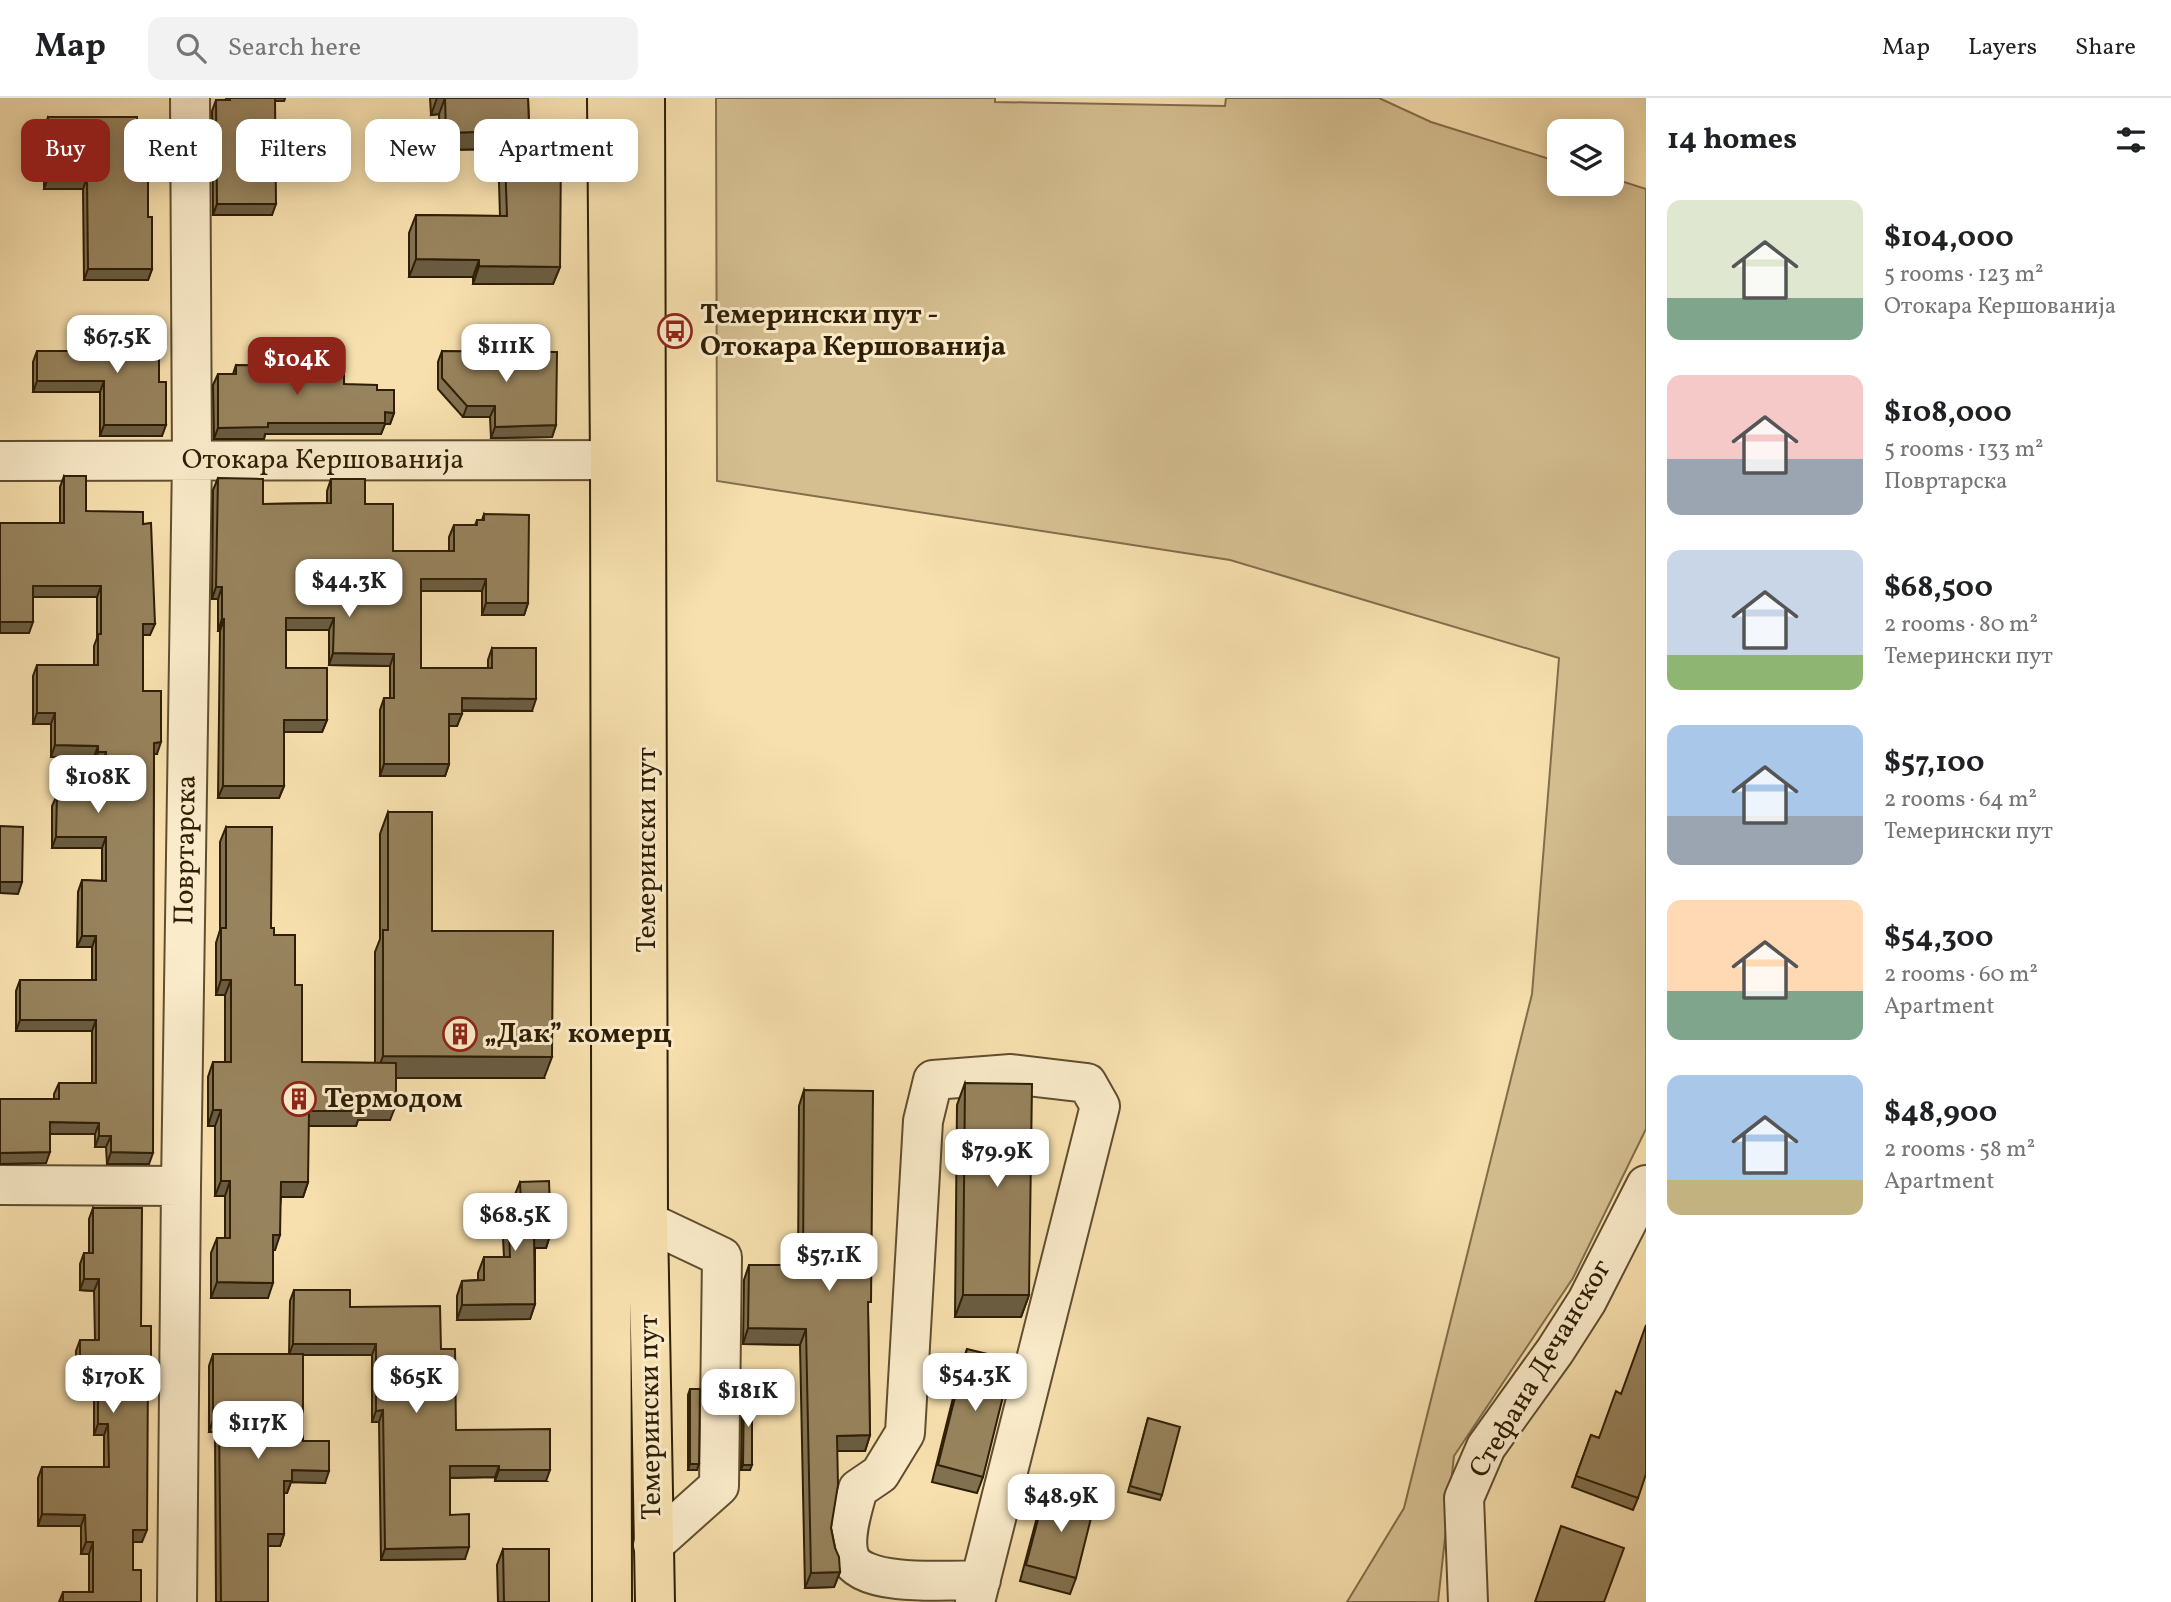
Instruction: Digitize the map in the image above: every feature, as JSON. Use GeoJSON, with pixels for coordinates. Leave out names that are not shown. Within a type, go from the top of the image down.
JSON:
{"type":"FeatureCollection","features":[{"type":"Feature","properties":{"kind":"main road","name":"Темерински пут"},"geometry":{"type":"LineString","coordinates":[[607,98],[628,460],[655,1602]]}},
{"type":"Feature","properties":{"kind":"main road","name":"Темерински пут"},"geometry":{"type":"LineString","coordinates":[[612,1602],[628,460],[645,98]]}},
{"type":"Feature","properties":{"kind":"street","name":"Повртарска"},"geometry":{"type":"LineString","coordinates":[[177,1602],[192,460],[190,98]]}},
{"type":"Feature","properties":{"kind":"street","name":"Отокара Кершованија"},"geometry":{"type":"LineString","coordinates":[[0,461],[628,460]]}},
{"type":"Feature","properties":{"kind":"street"},"geometry":{"type":"LineString","coordinates":[[1010,1074],[1087,1083],[1100,1106],[978,1591],[886,1579],[858,1569],[850,1558],[848,1527],[858,1489],[880,1474],[905,1433],[923,1121],[933,1080],[1010,1074]]}},
{"type":"Feature","properties":{"kind":"street"},"geometry":{"type":"LineString","coordinates":[[0,1185],[181,1186]]}},
{"type":"Feature","properties":{"kind":"street","name":"Стефана Дечанског"},"geometry":{"type":"LineString","coordinates":[[1468,1602],[1464,1498],[1486,1447],[1555,1351],[1587,1301],[1646,1185]]}},
{"type":"Feature","properties":{"kind":"street"},"geometry":{"type":"LineString","coordinates":[[648,1222],[722,1257],[719,1486],[653,1545]]}},
{"type":"Feature","properties":{"kind":"shaded area"},"geometry":{"type":"Polygon","coordinates":[[[716,98],[995,98],[995,102],[1225,106],[1226,98],[1379,98],[1431,122],[1547,158],[1547,196],[1624,196],[1624,182],[1646,189],[1646,1129],[1573,1278],[1454,1456],[1438,1602],[1347,1602],[1404,1508],[1532,994],[1559,658],[1230,560],[717,481],[716,98]]]}},
{"type":"Feature","properties":{"kind":"building"},"geometry":{"type":"Polygon","coordinates":[[[275,98],[275,119],[236,119],[236,182],[276,182],[276,204],[217,204],[217,182],[222,182],[222,119],[216,119],[216,100],[275,98]]]}},
{"type":"Feature","properties":{"kind":"building"},"geometry":{"type":"Polygon","coordinates":[[[445,98],[528,98],[529,119],[474,119],[474,132],[460,133],[460,119],[446,119],[445,98]]]}},
{"type":"Feature","properties":{"kind":"building"},"geometry":{"type":"Polygon","coordinates":[[[137,117],[124,119],[124,182],[148,182],[148,217],[152,217],[152,269],[88,269],[87,182],[110,182],[110,119],[48,119],[137,117]]]}},
{"type":"Feature","properties":{"kind":"building"},"geometry":{"type":"Polygon","coordinates":[[[506,182],[561,182],[560,267],[479,266],[479,260],[416,259],[416,215],[507,216],[506,182]]]}},
{"type":"Feature","properties":{"kind":"building"},"geometry":{"type":"Polygon","coordinates":[[[120,325],[159,325],[159,382],[166,382],[166,425],[104,425],[104,381],[37,381],[37,351],[104,351],[104,335],[120,335],[120,325]]]}},
{"type":"Feature","properties":{"kind":"building"},"geometry":{"type":"Polygon","coordinates":[[[442,351],[557,352],[556,425],[495,427],[495,406],[467,406],[442,378],[442,351]]]}},
{"type":"Feature","properties":{"kind":"building"},"geometry":{"type":"Polygon","coordinates":[[[236,365],[344,366],[344,384],[377,385],[377,390],[394,390],[394,413],[385,412],[385,423],[268,423],[268,427],[218,428],[218,374],[236,374],[236,365]]]}},
{"type":"Feature","properties":{"kind":"building"},"geometry":{"type":"Polygon","coordinates":[[[64,476],[86,476],[86,511],[143,512],[143,524],[151,523],[155,624],[143,624],[143,691],[161,691],[161,742],[154,743],[153,1153],[111,1152],[111,1136],[99,1136],[99,1123],[50,1122],[50,1152],[0,1153],[0,1099],[59,1099],[59,1083],[96,1083],[96,1020],[20,1020],[20,980],[96,980],[96,936],[82,936],[82,880],[106,881],[106,837],[56,837],[57,795],[106,795],[106,752],[98,752],[98,746],[55,745],[55,713],[37,713],[37,665],[98,665],[101,586],[33,586],[33,622],[0,622],[0,523],[64,523],[64,476]]]}},
{"type":"Feature","properties":{"kind":"building"},"geometry":{"type":"Polygon","coordinates":[[[218,478],[263,479],[263,504],[331,503],[331,479],[365,479],[365,504],[393,504],[393,551],[454,551],[454,525],[477,525],[477,520],[484,520],[484,514],[529,515],[528,603],[486,603],[486,579],[421,579],[421,668],[492,668],[492,648],[536,648],[536,699],[462,698],[462,714],[449,714],[449,764],[384,764],[384,698],[394,698],[394,654],[333,653],[334,618],[286,618],[286,668],[327,668],[327,720],[284,720],[284,786],[223,786],[224,619],[222,587],[216,587],[218,478]]]}},
{"type":"Feature","properties":{"kind":"building"},"geometry":{"type":"Polygon","coordinates":[[[388,812],[432,812],[432,931],[553,931],[552,1057],[383,1056],[383,930],[388,930],[388,812]]]}},
{"type":"Feature","properties":{"kind":"building"},"geometry":{"type":"Polygon","coordinates":[[[0,826],[23,827],[22,882],[0,882],[0,826]]]}},
{"type":"Feature","properties":{"kind":"building"},"geometry":{"type":"Polygon","coordinates":[[[226,827],[272,827],[271,928],[274,928],[274,935],[295,935],[295,985],[302,985],[302,1062],[396,1063],[396,1105],[362,1105],[361,1111],[309,1111],[308,1182],[281,1182],[280,1235],[273,1235],[273,1283],[217,1282],[217,1238],[230,1238],[230,1181],[221,1181],[221,1110],[213,1110],[213,1062],[231,1062],[231,980],[221,980],[221,928],[226,928],[226,827]]]}},
{"type":"Feature","properties":{"kind":"building"},"geometry":{"type":"Polygon","coordinates":[[[965,1083],[1032,1084],[1029,1295],[963,1295],[965,1083]]]}},
{"type":"Feature","properties":{"kind":"building"},"geometry":{"type":"Polygon","coordinates":[[[804,1090],[873,1091],[871,1302],[868,1302],[870,1435],[837,1436],[838,1485],[831,1528],[840,1572],[811,1573],[806,1329],[748,1328],[749,1265],[803,1265],[804,1090]]]}},
{"type":"Feature","properties":{"kind":"building"},"geometry":{"type":"Polygon","coordinates":[[[549,1181],[551,1232],[534,1233],[535,1304],[462,1305],[462,1281],[484,1280],[484,1257],[510,1257],[508,1203],[521,1203],[520,1182],[549,1181]]]}},
{"type":"Feature","properties":{"kind":"building"},"geometry":{"type":"Polygon","coordinates":[[[93,1208],[142,1208],[141,1326],[151,1326],[151,1368],[148,1368],[147,1530],[133,1530],[133,1570],[141,1570],[141,1602],[63,1602],[63,1592],[93,1592],[93,1542],[86,1542],[85,1515],[42,1514],[42,1467],[109,1467],[108,1424],[98,1424],[98,1368],[80,1368],[80,1340],[99,1340],[99,1279],[84,1279],[84,1253],[93,1253],[93,1208]]]}},
{"type":"Feature","properties":{"kind":"building"},"geometry":{"type":"Polygon","coordinates":[[[294,1290],[350,1290],[350,1307],[440,1306],[441,1349],[455,1349],[456,1430],[550,1429],[550,1470],[450,1466],[450,1515],[469,1514],[469,1547],[385,1549],[383,1410],[376,1411],[376,1344],[293,1344],[294,1290]]]}},
{"type":"Feature","properties":{"kind":"building"},"geometry":{"type":"Polygon","coordinates":[[[1646,1325],[1646,1474],[1638,1498],[1576,1476],[1591,1435],[1599,1438],[1616,1391],[1621,1394],[1646,1325]]]}},
{"type":"Feature","properties":{"kind":"building"},"geometry":{"type":"Polygon","coordinates":[[[967,1349],[1012,1360],[983,1477],[938,1465],[967,1349]]]}},
{"type":"Feature","properties":{"kind":"building"},"geometry":{"type":"Polygon","coordinates":[[[213,1354],[303,1354],[303,1441],[329,1441],[329,1471],[292,1470],[292,1481],[284,1481],[284,1534],[268,1534],[268,1602],[221,1602],[219,1420],[213,1420],[213,1354]]]}},
{"type":"Feature","properties":{"kind":"building"},"geometry":{"type":"Polygon","coordinates":[[[690,1389],[700,1389],[699,1464],[690,1464],[690,1389]]]}},
{"type":"Feature","properties":{"kind":"building"},"geometry":{"type":"Polygon","coordinates":[[[744,1392],[752,1392],[752,1465],[743,1465],[744,1392]]]}},
{"type":"Feature","properties":{"kind":"building"},"geometry":{"type":"Polygon","coordinates":[[[1148,1418],[1180,1427],[1162,1495],[1130,1486],[1148,1418]]]}},
{"type":"Feature","properties":{"kind":"building"},"geometry":{"type":"Polygon","coordinates":[[[1046,1489],[1095,1502],[1076,1578],[1026,1565],[1046,1489]]]}},
{"type":"Feature","properties":{"kind":"building"},"geometry":{"type":"Polygon","coordinates":[[[1561,1526],[1624,1548],[1604,1602],[1535,1602],[1561,1526]]]}},
{"type":"Feature","properties":{"kind":"building"},"geometry":{"type":"Polygon","coordinates":[[[503,1549],[549,1549],[549,1602],[504,1602],[503,1549]]]}},
{"type":"Feature","properties":{"kind":"place","name":"Темерински пут - Отокара Кершованија"},"geometry":{"type":"Point","coordinates":[675,331]}},
{"type":"Feature","properties":{"kind":"place","name":"„Дак” комерц"},"geometry":{"type":"Point","coordinates":[460,1034]}},
{"type":"Feature","properties":{"kind":"place","name":"Термодом"},"geometry":{"type":"Point","coordinates":[299,1099]}}]}
